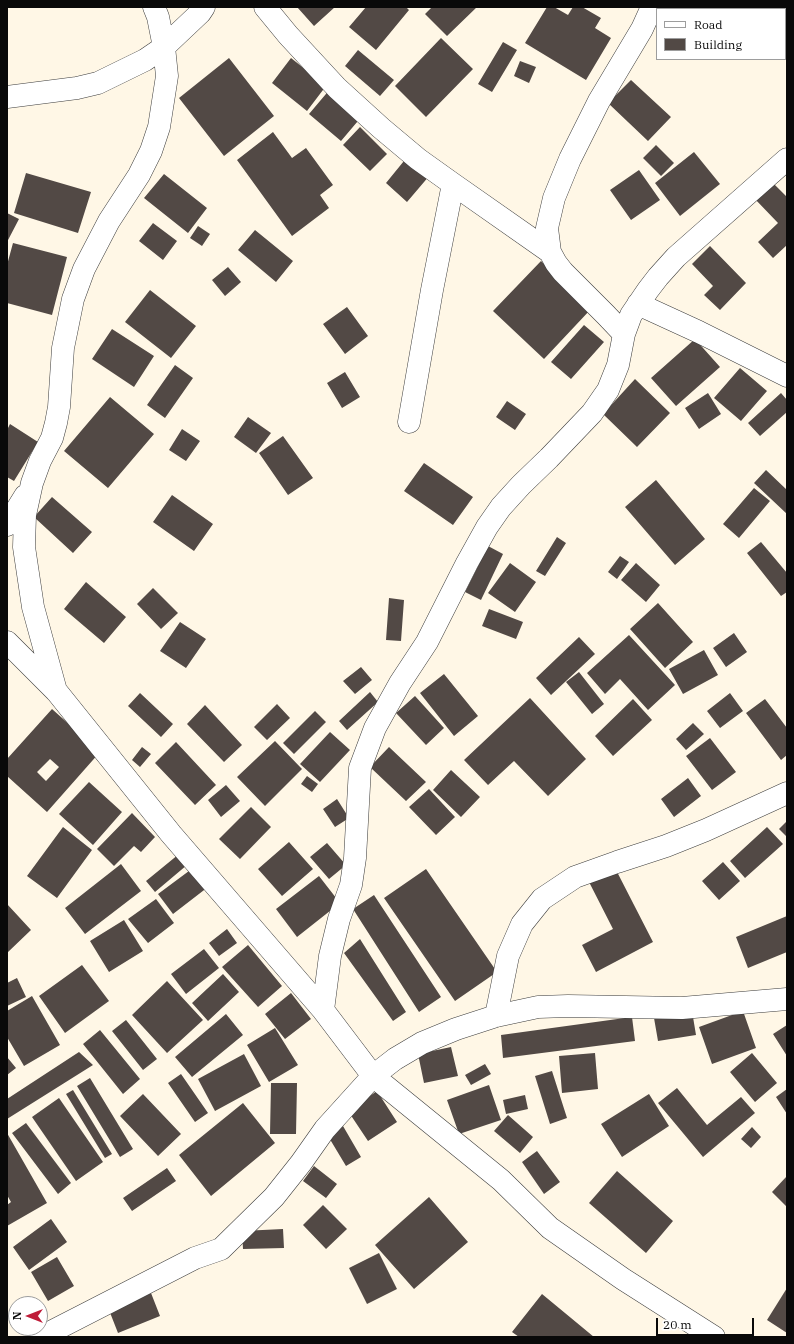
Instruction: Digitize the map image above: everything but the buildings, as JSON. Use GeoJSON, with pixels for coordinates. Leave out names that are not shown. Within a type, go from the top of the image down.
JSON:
{"type":"FeatureCollection","features":[{"type":"Feature","properties":{"kind":"street"},"geometry":{"type":"LineString","coordinates":[[57,692],[33,607],[24,547],[25,515],[32,483],[40,461],[52,438],[56,423],[59,407],[63,348],[73,299],[84,269],[108,221],[139,175],[159,127],[167,76],[164,48],[158,17],[154,7]]}},
{"type":"Feature","properties":{"kind":"street"},"geometry":{"type":"LineString","coordinates":[[7,97],[77,88],[98,83],[145,60],[164,48],[200,13],[204,7]]}},
{"type":"Feature","properties":{"kind":"street"},"geometry":{"type":"LineString","coordinates":[[265,7],[293,40],[353,104],[452,184],[550,252]]}},
{"type":"Feature","properties":{"kind":"street"},"geometry":{"type":"LineString","coordinates":[[624,334],[556,263],[550,252],[547,228],[554,198],[570,159],[599,101],[642,29],[652,7]]}},
{"type":"Feature","properties":{"kind":"street"},"geometry":{"type":"LineString","coordinates":[[323,1010],[330,956],[339,918],[351,885],[353,872],[360,768],[375,728],[400,683],[427,642],[487,527],[501,507],[592,413],[604,396],[618,365],[624,334],[631,316],[638,304],[658,277],[676,258],[787,159]]}},
{"type":"Feature","properties":{"kind":"street"},"geometry":{"type":"LineString","coordinates":[[409,422],[452,184]]}},
{"type":"Feature","properties":{"kind":"street"},"geometry":{"type":"LineString","coordinates":[[638,304],[699,332],[787,376]]}},
{"type":"Feature","properties":{"kind":"street"},"geometry":{"type":"LineString","coordinates":[[7,525],[32,483]]}},
{"type":"Feature","properties":{"kind":"street"},"geometry":{"type":"LineString","coordinates":[[7,642],[57,692],[171,834],[323,1010],[373,1076],[501,1180],[550,1228],[623,1279],[714,1337]]}},
{"type":"Feature","properties":{"kind":"street"},"geometry":{"type":"LineString","coordinates":[[496,1016],[508,956],[522,924],[542,899],[575,877],[666,846],[706,830],[787,793]]}},
{"type":"Feature","properties":{"kind":"street"},"geometry":{"type":"LineString","coordinates":[[41,1337],[196,1258],[221,1249],[274,1197],[301,1163],[324,1129],[373,1076],[395,1059],[422,1043],[456,1029],[496,1016],[538,1007],[568,1006],[682,1008],[787,999]]}}]}
